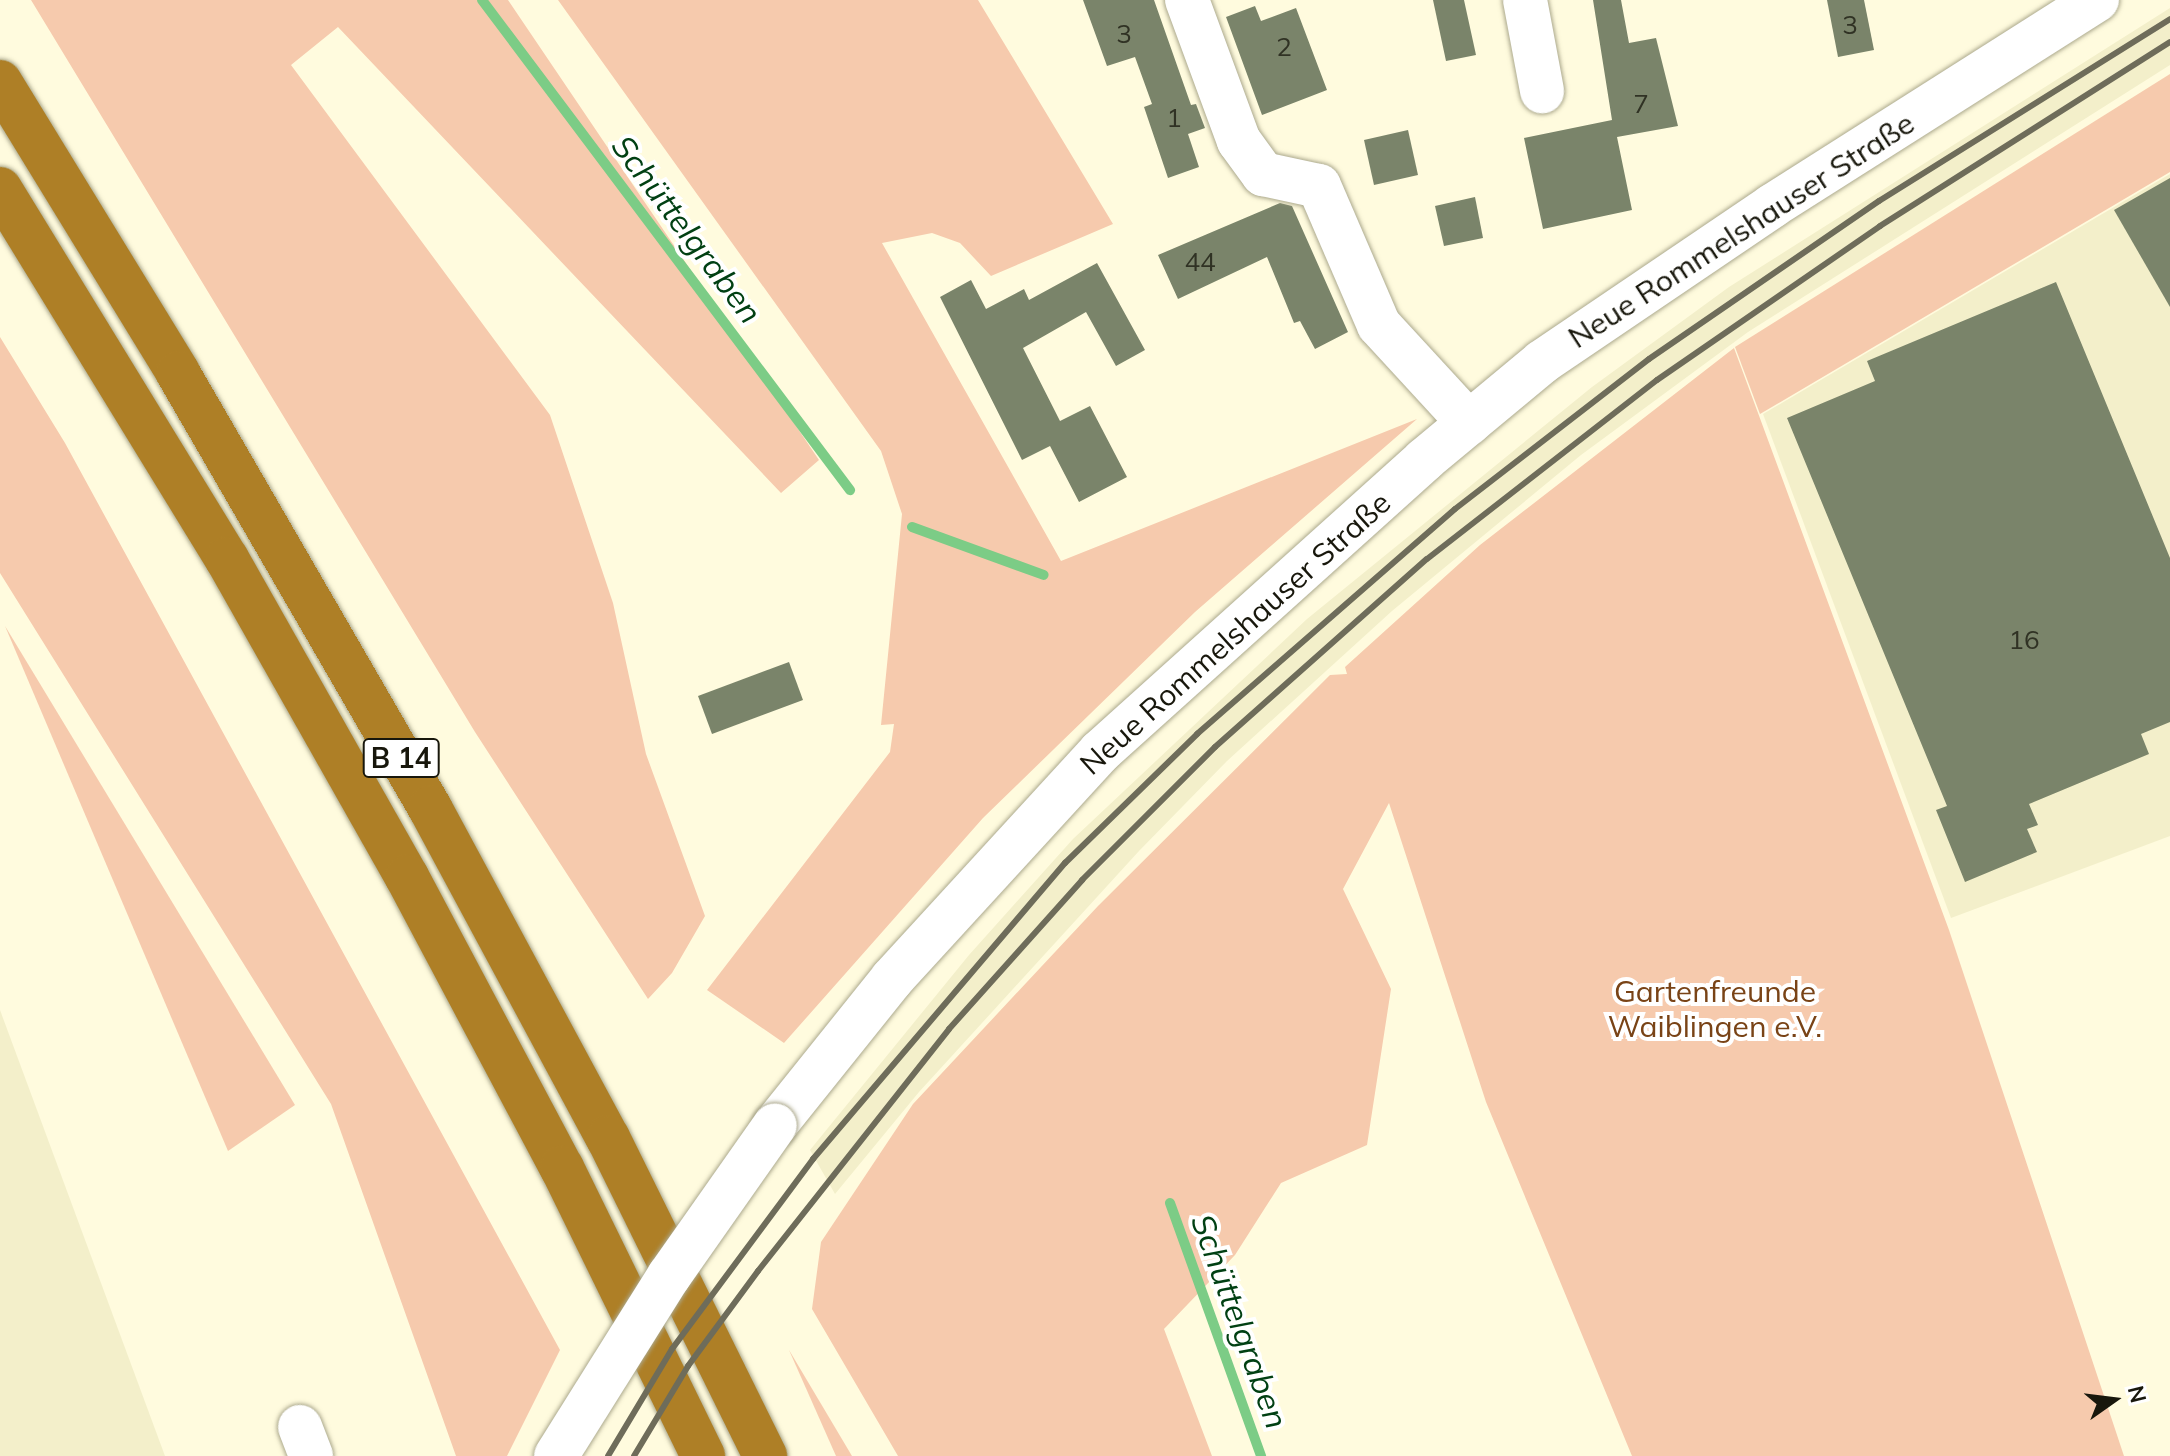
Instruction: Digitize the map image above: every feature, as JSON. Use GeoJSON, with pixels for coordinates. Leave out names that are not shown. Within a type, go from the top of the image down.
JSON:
{"type":"FeatureCollection","features":[{"type":"Feature","properties":{"kind":"highway","name":"B 14"},"geometry":{"type":"LineString","coordinates":[[0,82],[226,455],[430,808],[608,1138],[765,1456]]}},
{"type":"Feature","properties":{"kind":"highway","name":"B 14"},"geometry":{"type":"LineString","coordinates":[[0,189],[227,559],[407,877],[562,1168],[703,1456]]}},
{"type":"Feature","properties":{"kind":"street"},"geometry":{"type":"LineString","coordinates":[[1187,0],[1239,141],[1263,174],[1319,186],[1379,325],[1469,423]]}},
{"type":"Feature","properties":{"kind":"street"},"geometry":{"type":"LineString","coordinates":[[1525,0],[1542,91]]}},
{"type":"Feature","properties":{"kind":"street","name":"Neue Rommelshauser Straße"},"geometry":{"type":"LineString","coordinates":[[556,1456],[669,1276],[775,1125],[892,979],[1100,752],[1469,423],[1542,362],[1772,206],[2097,0]]}},
{"type":"Feature","properties":{"kind":"shaded area"},"geometry":{"type":"Polygon","coordinates":[[[2170,8],[2170,65],[1748,332],[1581,455],[1392,611],[1227,761],[1139,851],[919,1092],[835,1194],[810,1150],[969,955],[1073,839],[1307,619],[1592,387],[1729,287],[2170,8]]]}},
{"type":"Feature","properties":{"kind":"shaded area"},"geometry":{"type":"Polygon","coordinates":[[[2170,174],[2170,836],[1951,918],[1763,414],[2170,174]]]}},
{"type":"Feature","properties":{"kind":"shaded area"},"geometry":{"type":"Polygon","coordinates":[[[0,1010],[165,1456],[0,1456],[0,1010]]]}},
{"type":"Feature","properties":{"kind":"green space"},"geometry":{"type":"Polygon","coordinates":[[[31,0],[508,0],[819,460],[781,493],[338,27],[291,65],[550,415],[613,603],[646,754],[705,916],[672,973],[648,999],[475,732],[31,0]]]}},
{"type":"Feature","properties":{"kind":"green space"},"geometry":{"type":"Polygon","coordinates":[[[558,0],[978,0],[1113,224],[991,276],[960,243],[932,233],[882,243],[1061,561],[1417,419],[1195,612],[983,818],[784,1043],[707,990],[890,752],[894,724],[881,725],[902,514],[881,451],[558,0]]]}},
{"type":"Feature","properties":{"kind":"green space"},"geometry":{"type":"Polygon","coordinates":[[[2170,74],[2170,172],[1760,414],[1735,347],[2170,74]]]}},
{"type":"Feature","properties":{"kind":"green space"},"geometry":{"type":"Polygon","coordinates":[[[0,337],[65,443],[560,1350],[507,1456],[456,1456],[331,1104],[0,573],[0,337]]]}},
{"type":"Feature","properties":{"kind":"green space","name":"Gartenfreunde Waiblingen e.V."},"geometry":{"type":"Polygon","coordinates":[[[1734,348],[1949,930],[2124,1456],[1632,1456],[1486,1102],[1389,803],[1343,889],[1391,989],[1367,1145],[1281,1183],[1235,1255],[1164,1329],[1212,1456],[898,1456],[812,1309],[821,1242],[913,1104],[1098,906],[1330,675],[1347,674],[1345,667],[1480,545],[1734,348]]]}},
{"type":"Feature","properties":{"kind":"green space"},"geometry":{"type":"Polygon","coordinates":[[[5,626],[295,1105],[228,1151],[5,626]]]}},
{"type":"Feature","properties":{"kind":"green space"},"geometry":{"type":"Polygon","coordinates":[[[789,1350],[852,1456],[836,1456],[789,1350]]]}},
{"type":"Feature","properties":{"kind":"building"},"geometry":{"type":"Polygon","coordinates":[[[1083,0],[1154,0],[1191,105],[1196,104],[1205,128],[1188,134],[1199,167],[1168,178],[1144,107],[1152,104],[1135,57],[1107,66],[1083,0]]]}},
{"type":"Feature","properties":{"kind":"building"},"geometry":{"type":"Polygon","coordinates":[[[1433,0],[1464,0],[1476,55],[1446,61],[1433,0]]]}},
{"type":"Feature","properties":{"kind":"building"},"geometry":{"type":"Polygon","coordinates":[[[1593,0],[1621,0],[1629,43],[1656,38],[1678,126],[1617,137],[1632,210],[1543,229],[1524,138],[1612,120],[1593,0]]]}},
{"type":"Feature","properties":{"kind":"building"},"geometry":{"type":"Polygon","coordinates":[[[1827,0],[1864,0],[1874,50],[1838,57],[1827,0]]]}},
{"type":"Feature","properties":{"kind":"building"},"geometry":{"type":"Polygon","coordinates":[[[1255,6],[1261,21],[1296,8],[1327,90],[1262,115],[1226,17],[1255,6]]]}},
{"type":"Feature","properties":{"kind":"building"},"geometry":{"type":"Polygon","coordinates":[[[1408,130],[1418,175],[1374,185],[1364,140],[1408,130]]]}},
{"type":"Feature","properties":{"kind":"building"},"geometry":{"type":"Polygon","coordinates":[[[2170,178],[2170,307],[2114,210],[2170,178]]]}},
{"type":"Feature","properties":{"kind":"building"},"geometry":{"type":"Polygon","coordinates":[[[1475,197],[1483,238],[1444,246],[1435,206],[1475,197]]]}},
{"type":"Feature","properties":{"kind":"building"},"geometry":{"type":"Polygon","coordinates":[[[1280,203],[1292,206],[1348,332],[1315,349],[1300,321],[1294,323],[1267,257],[1178,299],[1158,255],[1280,203]]]}},
{"type":"Feature","properties":{"kind":"building"},"geometry":{"type":"Polygon","coordinates":[[[1097,263],[1145,350],[1116,366],[1086,312],[1023,348],[1060,421],[1090,406],[1127,477],[1079,502],[1050,446],[1022,460],[940,297],[971,280],[986,309],[1024,289],[1029,300],[1097,263]]]}},
{"type":"Feature","properties":{"kind":"building"},"geometry":{"type":"Polygon","coordinates":[[[2056,282],[2170,558],[2170,722],[2141,734],[2149,754],[2029,804],[2038,825],[2027,829],[2037,852],[1965,882],[1936,810],[1947,806],[1787,418],[1875,381],[1867,361],[2056,282]]]}},
{"type":"Feature","properties":{"kind":"building"},"geometry":{"type":"Polygon","coordinates":[[[789,662],[803,700],[712,734],[698,696],[789,662]]]}},
{"type":"Feature","properties":{"kind":"waterway","name":"Schüttelgraben"},"geometry":{"type":"LineString","coordinates":[[482,0],[850,490]]}},
{"type":"Feature","properties":{"kind":"waterway"},"geometry":{"type":"LineString","coordinates":[[912,527],[1044,575]]}},
{"type":"Feature","properties":{"kind":"waterway","name":"Schüttelgraben"},"geometry":{"type":"LineString","coordinates":[[1170,1203],[1261,1456]]}},
{"type":"Feature","properties":{"kind":"railway"},"geometry":{"type":"LineString","coordinates":[[608,1456],[672,1349],[813,1159],[1065,863],[1197,734],[1455,509],[1649,359],[1879,201],[2170,19]]}},
{"type":"Feature","properties":{"kind":"railway"},"geometry":{"type":"LineString","coordinates":[[634,1456],[688,1366],[758,1271],[949,1029],[1082,880],[1215,747],[1427,559],[1657,380],[1880,226],[2170,42]]}}]}
